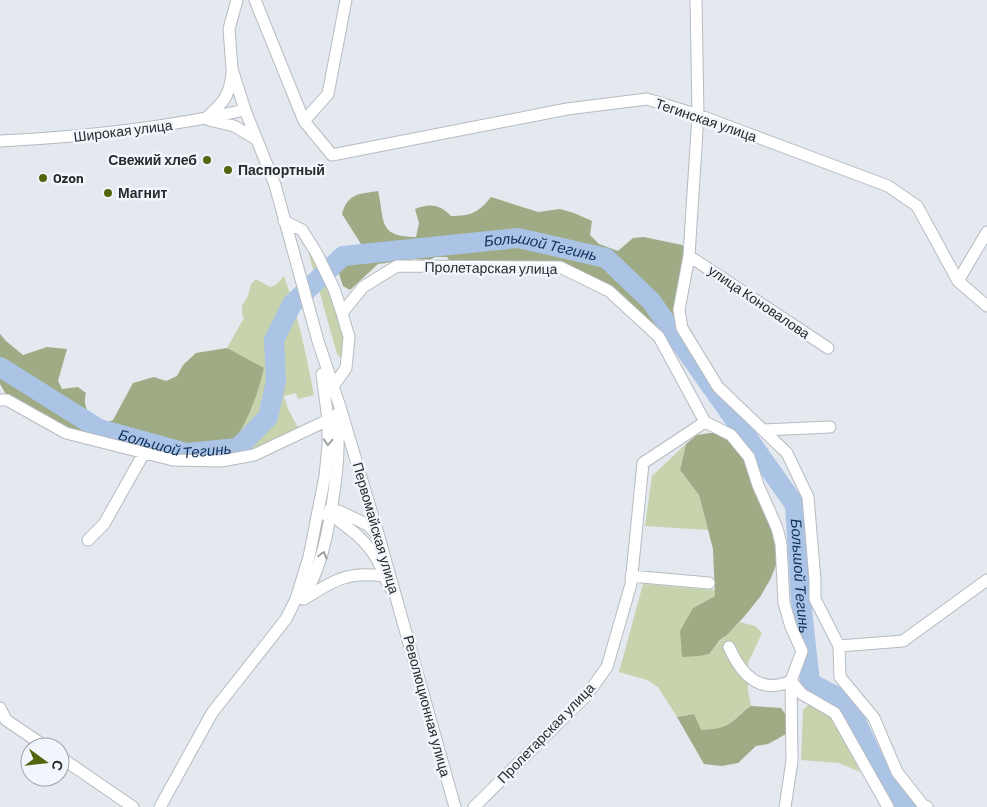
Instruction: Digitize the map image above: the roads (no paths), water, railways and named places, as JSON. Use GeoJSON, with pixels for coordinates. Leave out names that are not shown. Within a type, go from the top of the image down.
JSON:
{"type":"FeatureCollection","features":[{"type":"Feature","properties":{"kind":"street","name":"Первомайская улица"},"geometry":{"type":"LineString","coordinates":[[237,0],[229,29],[232,69],[245,110],[275,185],[318,341],[332,388],[340,407],[398,605]]}},
{"type":"Feature","properties":{"kind":"street"},"geometry":{"type":"LineString","coordinates":[[255,0],[304,121],[328,94],[346,0]]}},
{"type":"Feature","properties":{"kind":"street","name":"улица Коновалова"},"geometry":{"type":"LineString","coordinates":[[696,0],[698,116],[689,256],[680,310],[682,328],[718,387],[787,454],[808,497],[815,599],[839,646],[840,678],[874,718],[897,772],[923,805],[927,807]]}},
{"type":"Feature","properties":{"kind":"street"},"geometry":{"type":"LineString","coordinates":[[205,119],[226,98],[231,86],[232,69]]}},
{"type":"Feature","properties":{"kind":"street","name":"Тегинская улица"},"geometry":{"type":"LineString","coordinates":[[304,121],[332,155],[567,109],[647,99],[888,186],[917,206],[958,281],[987,306]]}},
{"type":"Feature","properties":{"kind":"street","name":"Широкая улица"},"geometry":{"type":"LineString","coordinates":[[0,142],[68,138],[205,119],[245,110]]}},
{"type":"Feature","properties":{"kind":"street"},"geometry":{"type":"LineString","coordinates":[[205,119],[234,126],[257,140]]}},
{"type":"Feature","properties":{"kind":"street"},"geometry":{"type":"LineString","coordinates":[[284,221],[302,230],[318,254],[334,289],[349,338],[346,368],[332,388],[337,411],[339,452],[329,531],[314,580],[299,599]]}},
{"type":"Feature","properties":{"kind":"street"},"geometry":{"type":"LineString","coordinates":[[958,281],[987,232]]}},
{"type":"Feature","properties":{"kind":"street","name":"улица Коновалова"},"geometry":{"type":"LineString","coordinates":[[689,256],[828,348]]}},
{"type":"Feature","properties":{"kind":"street","name":"Пролетарская улица"},"geometry":{"type":"LineString","coordinates":[[342,313],[364,287],[397,266],[560,267],[609,291],[659,337],[705,422],[643,463],[631,584],[607,667],[586,696],[474,807]]}},
{"type":"Feature","properties":{"kind":"street","name":"Первомайская улица"},"geometry":{"type":"LineString","coordinates":[[160,807],[212,713],[286,619],[299,599],[323,489],[328,446],[328,420],[318,341]]}},
{"type":"Feature","properties":{"kind":"street"},"geometry":{"type":"LineString","coordinates":[[0,400],[7,400],[66,433],[174,460],[221,461],[254,455],[328,420]]}},
{"type":"Feature","properties":{"kind":"street"},"geometry":{"type":"LineString","coordinates":[[705,422],[731,435],[749,457],[782,544],[784,603],[791,628],[802,651],[791,681],[792,762],[785,807]]}},
{"type":"Feature","properties":{"kind":"street"},"geometry":{"type":"LineString","coordinates":[[763,430],[830,428]]}},
{"type":"Feature","properties":{"kind":"street"},"geometry":{"type":"LineString","coordinates":[[88,540],[104,524],[144,453]]}},
{"type":"Feature","properties":{"kind":"street"},"geometry":{"type":"LineString","coordinates":[[323,489],[325,501],[333,516],[367,545],[378,559],[384,576]]}},
{"type":"Feature","properties":{"kind":"street"},"geometry":{"type":"LineString","coordinates":[[313,540],[319,524],[326,515],[339,511],[368,525],[379,537]]}},
{"type":"Feature","properties":{"kind":"street","name":"Первомайская улица"},"geometry":{"type":"LineString","coordinates":[[299,599],[333,581],[348,576],[366,574],[384,576],[398,605]]}},
{"type":"Feature","properties":{"kind":"street"},"geometry":{"type":"LineString","coordinates":[[631,576],[709,583]]}},
{"type":"Feature","properties":{"kind":"street"},"geometry":{"type":"LineString","coordinates":[[839,646],[903,641],[987,580]]}},
{"type":"Feature","properties":{"kind":"street","name":"Революционная улица"},"geometry":{"type":"LineString","coordinates":[[398,605],[454,807]]}},
{"type":"Feature","properties":{"kind":"street"},"geometry":{"type":"LineString","coordinates":[[729,647],[736,661],[754,681],[764,686],[782,685],[791,681]]}},
{"type":"Feature","properties":{"kind":"street"},"geometry":{"type":"LineString","coordinates":[[791,681],[802,694],[835,713],[888,807]]}},
{"type":"Feature","properties":{"kind":"street"},"geometry":{"type":"LineString","coordinates":[[0,708],[6,720],[31,737]]}},
{"type":"Feature","properties":{"kind":"street"},"geometry":{"type":"LineString","coordinates":[[70,764],[133,807]]}},
{"type":"Feature","properties":{"kind":"waterway","name":"Большой Тегинь"},"geometry":{"type":"LineString","coordinates":[[0,367],[99,429],[186,453],[238,448],[268,417],[276,381],[274,340],[292,304],[343,256],[518,238],[606,258],[651,301],[795,505],[801,600],[810,683],[847,702],[880,773],[906,807]]}},
{"type":"Feature","properties":{"kind":"place","name":"Свежий хлеб"},"geometry":{"type":"Point","coordinates":[207,160]}},
{"type":"Feature","properties":{"kind":"place","name":"Паспортный"},"geometry":{"type":"Point","coordinates":[228,170]}},
{"type":"Feature","properties":{"kind":"place","name":"Ozon"},"geometry":{"type":"Point","coordinates":[43,178]}},
{"type":"Feature","properties":{"kind":"place","name":"Магнит"},"geometry":{"type":"Point","coordinates":[108,193]}}]}
